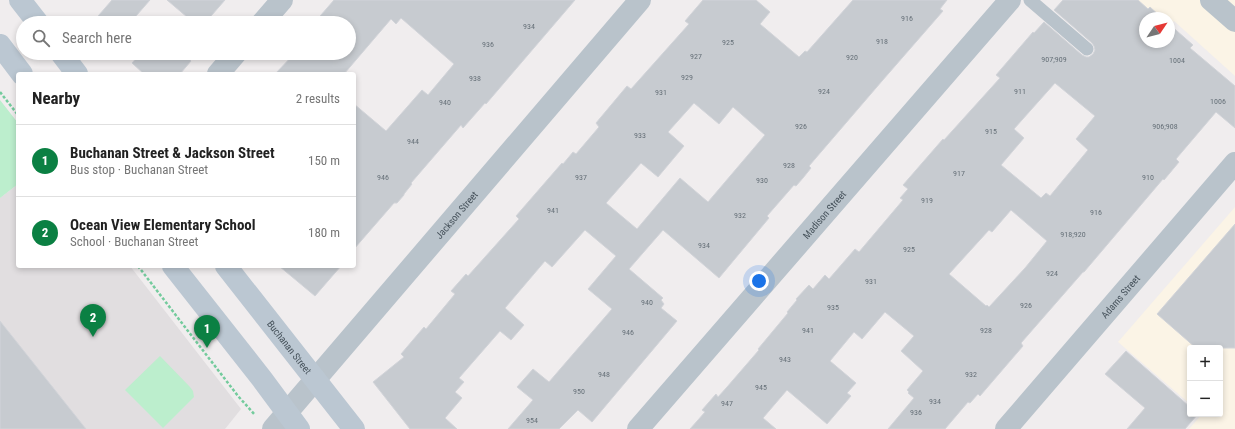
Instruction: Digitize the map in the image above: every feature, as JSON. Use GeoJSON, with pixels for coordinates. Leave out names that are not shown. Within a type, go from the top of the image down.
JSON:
{"type":"FeatureCollection","features":[{"type":"Feature","properties":{"kind":"main road"},"geometry":{"type":"LineString","coordinates":[[20,0],[33,16]]}},
{"type":"Feature","properties":{"kind":"main road"},"geometry":{"type":"LineString","coordinates":[[0,45],[20,72]]}},
{"type":"Feature","properties":{"kind":"main road"},"geometry":{"type":"LineString","coordinates":[[66,60],[75,72]]}},
{"type":"Feature","properties":{"kind":"main road"},"geometry":{"type":"LineString","coordinates":[[175,268],[293,421]]}},
{"type":"Feature","properties":{"kind":"main road","name":"Buchanan Street"},"geometry":{"type":"LineString","coordinates":[[228,268],[354,429]]}},
{"type":"Feature","properties":{"kind":"street"},"geometry":{"type":"LineString","coordinates":[[268,16],[282,0]]}},
{"type":"Feature","properties":{"kind":"street","name":"Jackson Street"},"geometry":{"type":"LineString","coordinates":[[265,423],[293,421],[315,380],[640,0]]}},
{"type":"Feature","properties":{"kind":"street","name":"Madison Street"},"geometry":{"type":"LineString","coordinates":[[638,429],[1010,0]]}},
{"type":"Feature","properties":{"kind":"street"},"geometry":{"type":"LineString","coordinates":[[1211,0],[1235,21]]}},
{"type":"Feature","properties":{"kind":"street"},"geometry":{"type":"LineString","coordinates":[[220,72],[230,60]]}},
{"type":"Feature","properties":{"kind":"street","name":"Adams Street"},"geometry":{"type":"LineString","coordinates":[[1006,429],[1235,163]]}},
{"type":"Feature","properties":{"kind":"lane"},"geometry":{"type":"LineString","coordinates":[[1030,0],[1087,49]]}},
{"type":"Feature","properties":{"kind":"path"},"geometry":{"type":"LineString","coordinates":[[0,92],[16,112]]}},
{"type":"Feature","properties":{"kind":"path"},"geometry":{"type":"LineString","coordinates":[[140,268],[238,396],[265,423]]}},
{"type":"Feature","properties":{"kind":"shaded area"},"geometry":{"type":"Polygon","coordinates":[[[1085,0],[1235,0],[1235,76],[1175,22],[1175,12],[1139,12],[1139,47],[1085,0]]]}},
{"type":"Feature","properties":{"kind":"shaded area"},"geometry":{"type":"Polygon","coordinates":[[[1140,48],[1146,48],[1146,53],[1140,48]]]}},
{"type":"Feature","properties":{"kind":"shaded area"},"geometry":{"type":"Polygon","coordinates":[[[16,186],[16,268],[132,268],[241,409],[225,429],[0,429],[0,198],[16,186]]]}},
{"type":"Feature","properties":{"kind":"shaded area"},"geometry":{"type":"Polygon","coordinates":[[[1235,207],[1235,429],[1189,429],[1199,417],[1223,417],[1223,345],[1187,345],[1187,401],[1118,342],[1235,207]]]}},
{"type":"Feature","properties":{"kind":"green space"},"geometry":{"type":"Polygon","coordinates":[[[0,100],[16,120],[16,186],[0,198],[0,100]]]}},
{"type":"Feature","properties":{"kind":"green space"},"geometry":{"type":"Polygon","coordinates":[[[160,356],[190,387],[193,391],[194,397],[163,428],[125,390],[160,356]]]}},
{"type":"Feature","properties":{"kind":"building"},"geometry":{"type":"Polygon","coordinates":[[[112,0],[150,0],[136,16],[98,16],[112,0]]]}},
{"type":"Feature","properties":{"kind":"building"},"geometry":{"type":"Polygon","coordinates":[[[167,0],[225,0],[211,16],[186,16],[167,0]]]}},
{"type":"Feature","properties":{"kind":"building"},"geometry":{"type":"Polygon","coordinates":[[[334,0],[575,0],[486,104],[485,103],[463,128],[461,125],[411,183],[412,184],[404,195],[397,203],[394,203],[356,247],[356,106],[386,131],[422,90],[428,95],[454,64],[401,18],[396,24],[391,19],[356,60],[356,16],[320,16],[334,0]]]}},
{"type":"Feature","properties":{"kind":"building"},"geometry":{"type":"Polygon","coordinates":[[[703,0],[756,0],[770,12],[760,24],[799,57],[805,51],[807,52],[853,0],[947,0],[940,9],[943,11],[809,166],[811,168],[803,178],[796,186],[794,185],[767,216],[769,218],[719,278],[663,230],[629,269],[663,298],[661,300],[664,304],[661,308],[677,321],[592,422],[578,410],[559,429],[508,429],[533,400],[517,387],[533,369],[549,382],[612,309],[588,289],[616,256],[585,230],[552,267],[545,261],[505,308],[524,325],[511,340],[500,331],[459,378],[464,382],[455,392],[462,398],[445,418],[457,429],[410,429],[373,382],[404,357],[401,354],[424,327],[426,329],[455,294],[451,291],[466,274],[468,276],[519,219],[516,216],[562,163],[563,164],[573,152],[576,154],[599,127],[596,123],[627,86],[631,89],[689,24],[685,21],[703,0]],[[694,103],[668,132],[684,146],[658,177],[641,163],[606,203],[637,229],[680,178],[708,202],[765,135],[733,107],[719,124],[694,103]]]}},
{"type":"Feature","properties":{"kind":"building"},"geometry":{"type":"Polygon","coordinates":[[[1063,0],[1138,0],[1148,9],[1150,7],[1155,12],[1139,12],[1139,48],[1175,48],[1175,29],[1193,45],[1190,48],[1235,86],[1235,128],[1216,112],[1176,159],[1179,162],[1021,343],[1023,346],[980,396],[978,394],[970,403],[968,402],[945,429],[888,429],[914,398],[908,393],[909,392],[907,390],[923,371],[901,351],[914,336],[885,312],[862,339],[854,332],[830,361],[856,383],[847,393],[851,396],[827,424],[787,390],[763,418],[776,429],[690,429],[705,412],[702,410],[716,394],[718,397],[759,350],[758,349],[788,313],[787,312],[797,300],[796,299],[809,285],[813,289],[825,275],[829,279],[855,249],[859,252],[903,200],[900,198],[908,189],[903,185],[943,139],[944,140],[1000,78],[996,75],[1033,32],[1034,33],[1044,22],[1086,57],[1093,54],[1095,50],[1092,43],[1054,10],[1063,0]],[[1055,83],[1014,129],[1024,138],[1001,165],[1041,198],[1046,193],[1050,196],[1088,150],[1076,139],[1095,116],[1055,83]],[[1011,210],[992,232],[989,230],[949,274],[989,307],[1025,268],[1047,241],[1011,210]]]}},
{"type":"Feature","properties":{"kind":"building"},"geometry":{"type":"Polygon","coordinates":[[[135,60],[191,61],[182,72],[142,72],[132,63],[135,60]]]}},
{"type":"Feature","properties":{"kind":"building"},"geometry":{"type":"Polygon","coordinates":[[[288,60],[356,60],[346,72],[277,72],[288,60]]]}},
{"type":"Feature","properties":{"kind":"building"},"geometry":{"type":"Polygon","coordinates":[[[1235,224],[1235,348],[1223,348],[1223,345],[1193,345],[1157,314],[1235,224]]]}},
{"type":"Feature","properties":{"kind":"building"},"geometry":{"type":"Polygon","coordinates":[[[281,268],[339,268],[315,296],[281,268]]]}},
{"type":"Feature","properties":{"kind":"building"},"geometry":{"type":"Polygon","coordinates":[[[0,321],[86,429],[0,429],[0,321]]]}},
{"type":"Feature","properties":{"kind":"building"},"geometry":{"type":"Polygon","coordinates":[[[1126,351],[1187,404],[1187,417],[1195,417],[1185,429],[1127,429],[1145,408],[1105,374],[1126,351]]]}},
{"type":"Feature","properties":{"kind":"place","name":"Ocean View Elementary School"},"geometry":{"type":"Point","coordinates":[93,337]}},
{"type":"Feature","properties":{"kind":"place","name":"Buchanan Street & Jackson Street"},"geometry":{"type":"Point","coordinates":[207,348]}}]}
